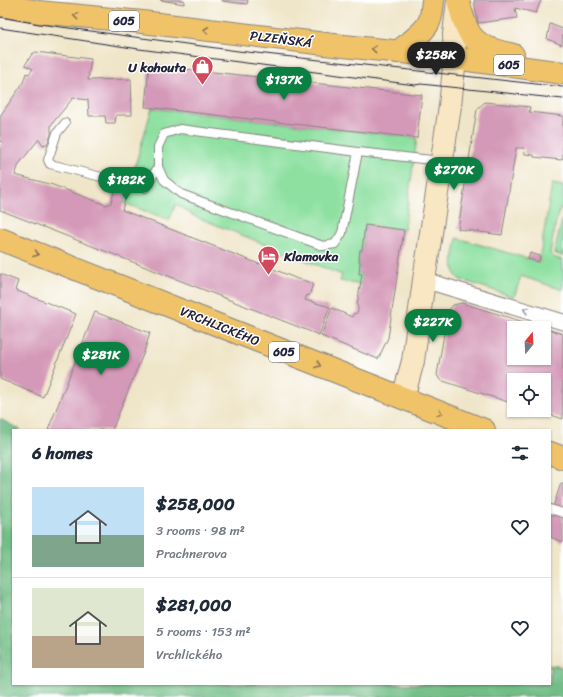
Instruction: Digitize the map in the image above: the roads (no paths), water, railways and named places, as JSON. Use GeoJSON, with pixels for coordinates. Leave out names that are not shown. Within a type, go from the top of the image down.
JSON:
{"type":"FeatureCollection","features":[{"type":"Feature","properties":{"kind":"main road"},"geometry":{"type":"LineString","coordinates":[[398,52],[424,29],[431,15],[433,0]]}},
{"type":"Feature","properties":{"kind":"main road"},"geometry":{"type":"LineString","coordinates":[[441,0],[443,16],[454,34]]}},
{"type":"Feature","properties":{"kind":"main road"},"geometry":{"type":"LineString","coordinates":[[403,398],[413,361],[450,106],[455,58],[454,34],[458,0]]}},
{"type":"Feature","properties":{"kind":"main road"},"geometry":{"type":"LineString","coordinates":[[458,0],[468,31],[475,40],[489,49],[563,66]]}},
{"type":"Feature","properties":{"kind":"main road","name":"PLZEŇSKÁ"},"geometry":{"type":"LineString","coordinates":[[1,10],[40,12],[150,23],[334,46],[455,58],[563,73]]}},
{"type":"Feature","properties":{"kind":"main road","name":"VRCHLICKÉHO"},"geometry":{"type":"LineString","coordinates":[[0,239],[481,429]]}},
{"type":"Feature","properties":{"kind":"main road"},"geometry":{"type":"LineString","coordinates":[[551,453],[563,458]]}},
{"type":"Feature","properties":{"kind":"street"},"geometry":{"type":"LineString","coordinates":[[424,280],[563,322]]}},
{"type":"Feature","properties":{"kind":"lane"},"geometry":{"type":"LineString","coordinates":[[65,122],[57,133],[48,160],[50,164],[144,188],[158,167]]}},
{"type":"Feature","properties":{"kind":"lane"},"geometry":{"type":"LineString","coordinates":[[358,152],[342,233],[335,244],[323,246],[182,194],[164,180],[158,167],[158,147],[164,134],[180,129],[441,161]]}},
{"type":"Feature","properties":{"kind":"lane"},"geometry":{"type":"LineString","coordinates":[[551,509],[563,513]]}},
{"type":"Feature","properties":{"kind":"tram line"},"geometry":{"type":"LineString","coordinates":[[0,17],[39,24],[238,51],[563,87]]}},
{"type":"Feature","properties":{"kind":"tram line"},"geometry":{"type":"LineString","coordinates":[[0,28],[139,49],[415,85],[421,84],[563,99]]}},
{"type":"Feature","properties":{"kind":"place","name":"U kohouta"},"geometry":{"type":"Point","coordinates":[202,86]}},
{"type":"Feature","properties":{"kind":"place","name":"Klamovka"},"geometry":{"type":"Point","coordinates":[268,276]}}]}
